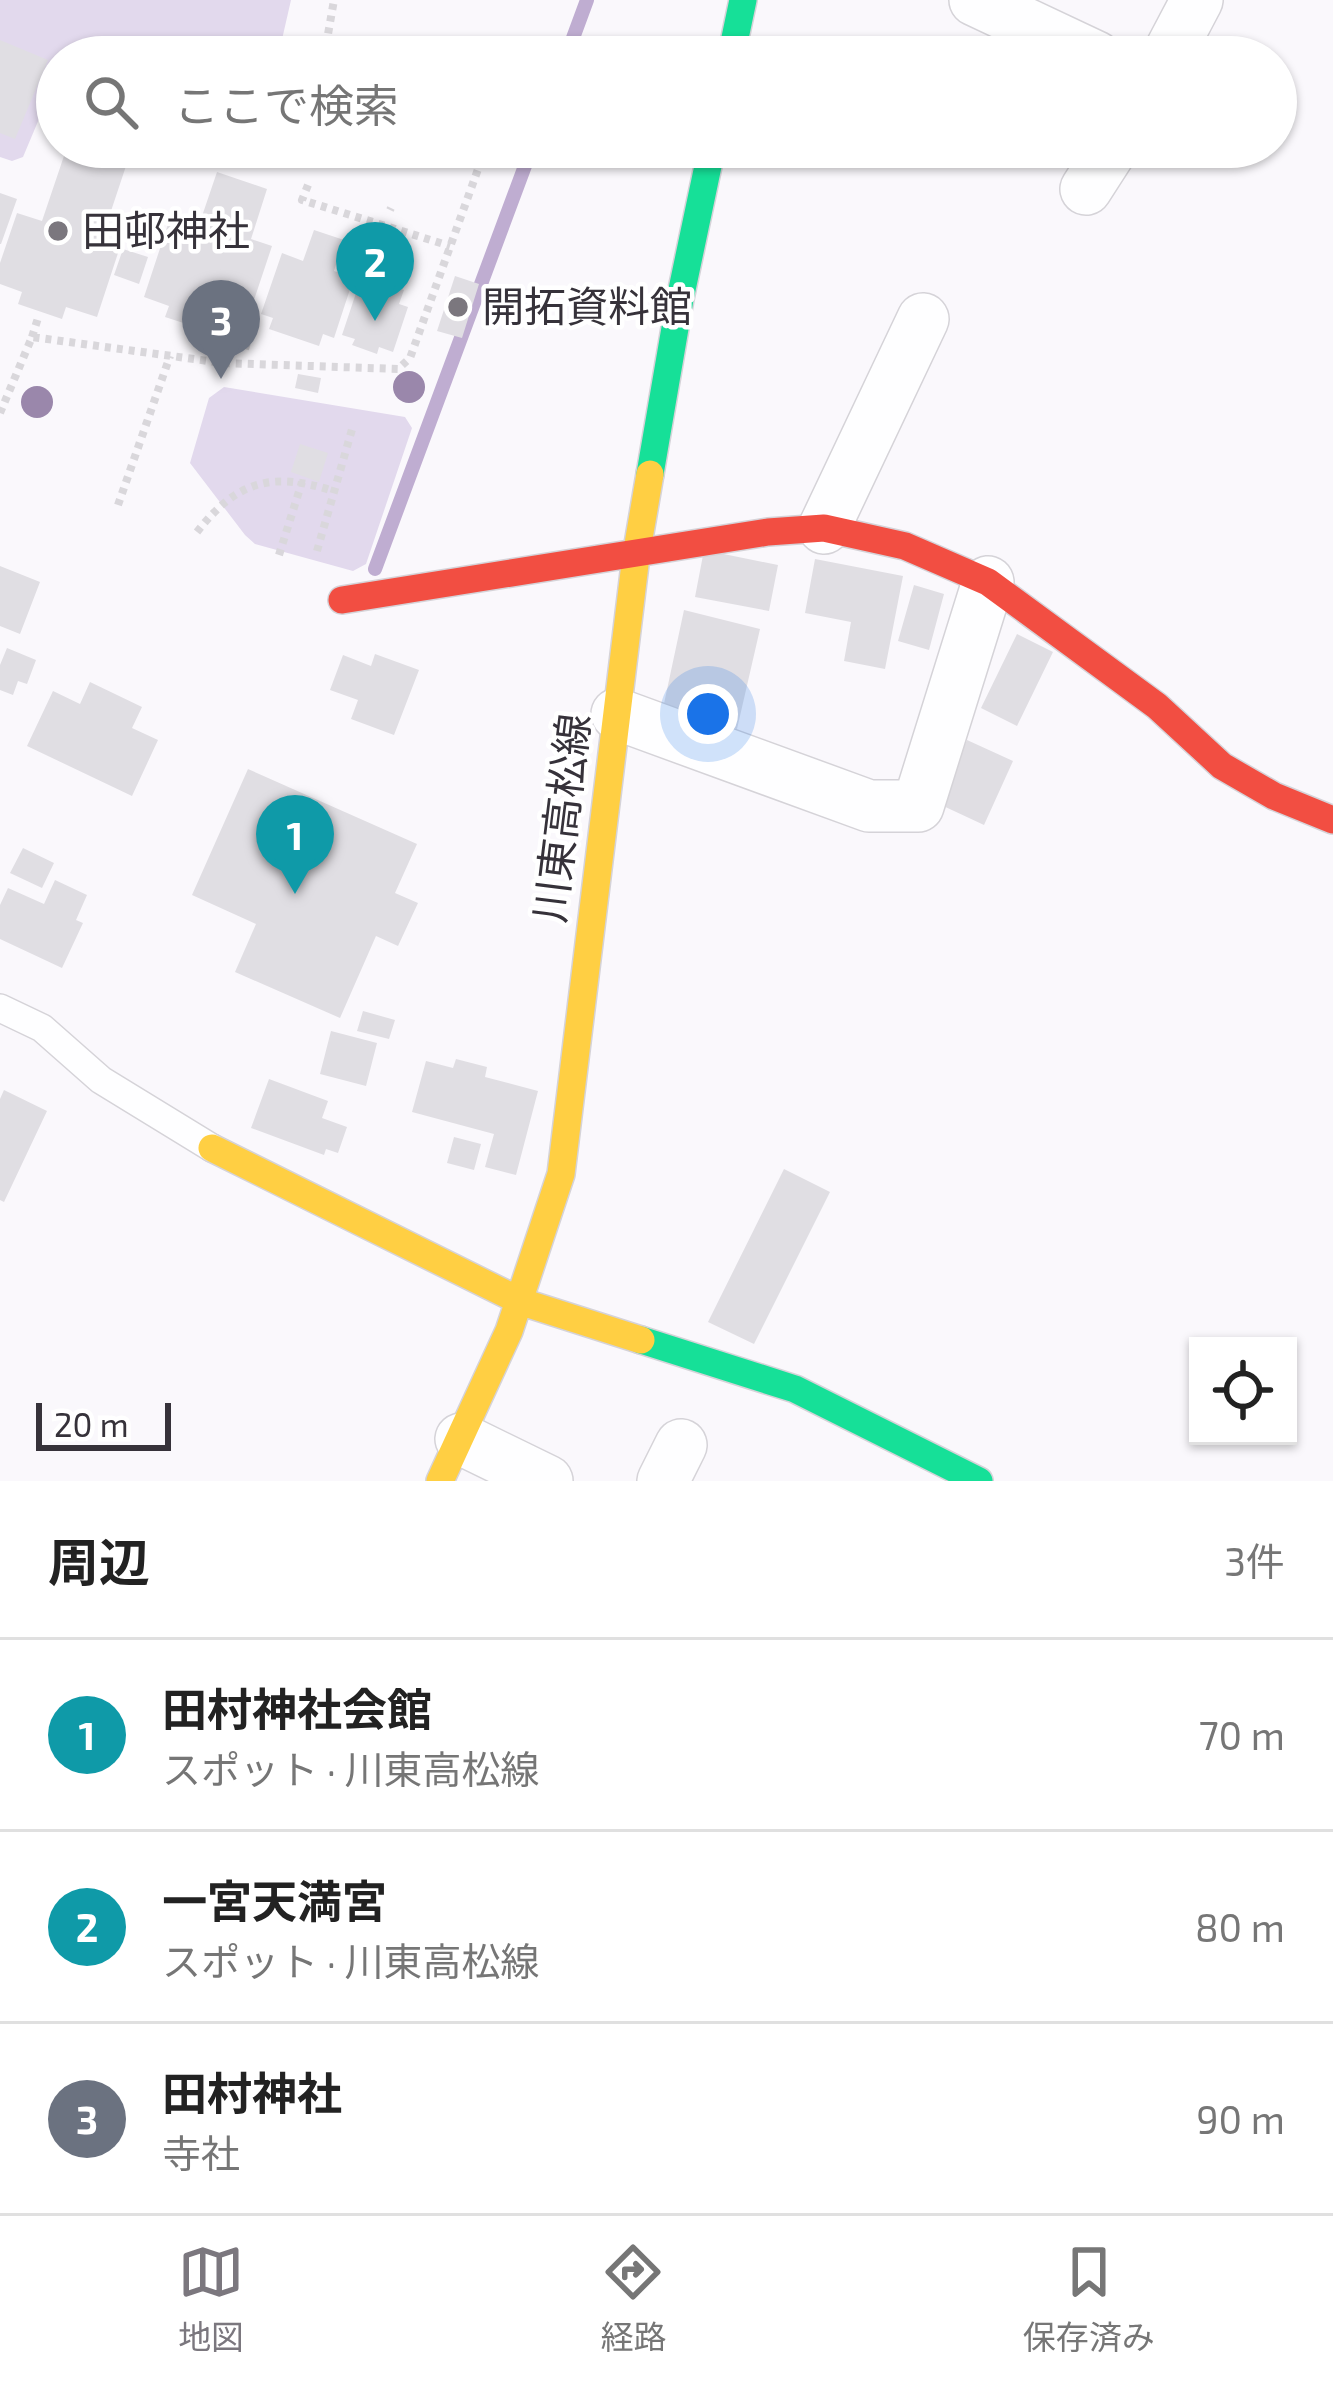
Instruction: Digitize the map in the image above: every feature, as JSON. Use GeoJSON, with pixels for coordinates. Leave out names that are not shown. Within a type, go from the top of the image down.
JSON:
{"type":"FeatureCollection","features":[{"type":"Feature","properties":{"kind":"street"},"geometry":{"type":"LineString","coordinates":[[734,36],[742,0]]}},
{"type":"Feature","properties":{"kind":"street"},"geometry":{"type":"LineString","coordinates":[[975,0],[1074,32]]}},
{"type":"Feature","properties":{"kind":"street"},"geometry":{"type":"LineString","coordinates":[[1178,36],[1197,0]]}},
{"type":"Feature","properties":{"kind":"street","name":"川東高松線"},"geometry":{"type":"LineString","coordinates":[[451,1460],[494,1374],[542,1251],[561,1174],[636,556],[708,168]]}},
{"type":"Feature","properties":{"kind":"street"},"geometry":{"type":"LineString","coordinates":[[824,528],[923,320]]}},
{"type":"Feature","properties":{"kind":"street"},"geometry":{"type":"LineString","coordinates":[[342,600],[768,532],[824,528],[905,546],[988,582],[1156,706],[1222,766],[1274,796],[1333,820]]}},
{"type":"Feature","properties":{"kind":"street"},"geometry":{"type":"LineString","coordinates":[[617,714],[869,806],[918,806],[988,582]]}},
{"type":"Feature","properties":{"kind":"street"},"geometry":{"type":"LineString","coordinates":[[212,1148],[522,1301],[795,1389],[980,1481]]}},
{"type":"Feature","properties":{"kind":"street"},"geometry":{"type":"LineString","coordinates":[[451,1460],[547,1481]]}},
{"type":"Feature","properties":{"kind":"lane"},"geometry":{"type":"LineString","coordinates":[[0,1008],[42,1028],[101,1080],[212,1148]]}},
{"type":"Feature","properties":{"kind":"path"},"geometry":{"type":"LineString","coordinates":[[328,36],[334,0]]}},
{"type":"Feature","properties":{"kind":"path"},"geometry":{"type":"LineString","coordinates":[[32,337],[223,363],[398,368],[410,358],[478,168]]}},
{"type":"Feature","properties":{"kind":"path"},"geometry":{"type":"LineString","coordinates":[[308,185],[302,200],[388,216],[450,246]]}},
{"type":"Feature","properties":{"kind":"path"},"geometry":{"type":"LineString","coordinates":[[0,413],[38,318]]}},
{"type":"Feature","properties":{"kind":"path"},"geometry":{"type":"LineString","coordinates":[[245,349],[251,327]]}},
{"type":"Feature","properties":{"kind":"path"},"geometry":{"type":"LineString","coordinates":[[118,505],[170,356]]}},
{"type":"Feature","properties":{"kind":"path"},"geometry":{"type":"LineString","coordinates":[[314,564],[353,426]]}},
{"type":"Feature","properties":{"kind":"path"},"geometry":{"type":"LineString","coordinates":[[196,532],[220,503],[261,482],[333,491]]}},
{"type":"Feature","properties":{"kind":"path"},"geometry":{"type":"LineString","coordinates":[[279,555],[301,484]]}},
{"type":"Feature","properties":{"kind":"shaded area"},"geometry":{"type":"Polygon","coordinates":[[[0,0],[291,0],[283,36],[36,36],[36,126],[23,157],[12,161],[0,157],[0,0]]]}},
{"type":"Feature","properties":{"kind":"shaded area"},"geometry":{"type":"Polygon","coordinates":[[[224,387],[405,417],[412,428],[366,564],[353,571],[255,544],[245,535],[190,463],[209,398],[224,387]]]}},
{"type":"Feature","properties":{"kind":"building"},"geometry":{"type":"Polygon","coordinates":[[[0,40],[36,55],[36,89],[15,139],[0,133],[0,40]]]}},
{"type":"Feature","properties":{"kind":"building","name":"田邨神社"},"geometry":{"type":"Polygon","coordinates":[[[60,168],[125,168],[101,241],[120,247],[97,317],[66,307],[62,319],[18,304],[22,292],[0,284],[0,263],[17,213],[42,221],[60,168]]]}},
{"type":"Feature","properties":{"kind":"building"},"geometry":{"type":"Polygon","coordinates":[[[217,172],[267,189],[251,239],[272,246],[244,330],[214,321],[211,332],[165,317],[169,306],[144,297],[172,212],[200,222],[217,172]]]}},
{"type":"Feature","properties":{"kind":"building"},"geometry":{"type":"Polygon","coordinates":[[[0,193],[17,199],[1,244],[0,244],[0,193]]]}},
{"type":"Feature","properties":{"kind":"building"},"geometry":{"type":"Polygon","coordinates":[[[314,230],[344,240],[334,271],[354,277],[334,338],[323,334],[319,346],[269,329],[273,318],[261,314],[282,253],[303,261],[314,230]]]}},
{"type":"Feature","properties":{"kind":"building"},"geometry":{"type":"Polygon","coordinates":[[[123,249],[148,257],[139,284],[114,275],[123,249]]]}},
{"type":"Feature","properties":{"kind":"building"},"geometry":{"type":"Polygon","coordinates":[[[385,267],[401,272],[396,287],[404,290],[399,304],[408,307],[393,352],[379,347],[377,354],[352,345],[355,339],[342,335],[357,290],[368,294],[372,279],[380,282],[385,267]]]}},
{"type":"Feature","properties":{"kind":"building","name":"開拓資料館"},"geometry":{"type":"Polygon","coordinates":[[[455,276],[479,284],[462,338],[437,331],[455,276]]]}},
{"type":"Feature","properties":{"kind":"building"},"geometry":{"type":"Polygon","coordinates":[[[298,374],[321,378],[318,393],[295,388],[298,374]]]}},
{"type":"Feature","properties":{"kind":"building"},"geometry":{"type":"Polygon","coordinates":[[[300,444],[328,453],[319,482],[291,472],[300,444]]]}},
{"type":"Feature","properties":{"kind":"building"},"geometry":{"type":"Polygon","coordinates":[[[704,550],[778,565],[769,611],[695,597],[704,550]]]}},
{"type":"Feature","properties":{"kind":"building"},"geometry":{"type":"Polygon","coordinates":[[[815,559],[903,576],[885,669],[844,661],[851,622],[805,613],[815,559]]]}},
{"type":"Feature","properties":{"kind":"building"},"geometry":{"type":"Polygon","coordinates":[[[0,566],[40,582],[20,634],[0,626],[0,566]]]}},
{"type":"Feature","properties":{"kind":"building"},"geometry":{"type":"Polygon","coordinates":[[[914,585],[944,594],[929,650],[898,641],[914,585]]]}},
{"type":"Feature","properties":{"kind":"building"},"geometry":{"type":"Polygon","coordinates":[[[684,610],[760,629],[737,729],[662,713],[684,610]]]}},
{"type":"Feature","properties":{"kind":"building"},"geometry":{"type":"Polygon","coordinates":[[[1017,634],[1053,652],[1017,726],[981,708],[1017,634]]]}},
{"type":"Feature","properties":{"kind":"building"},"geometry":{"type":"Polygon","coordinates":[[[7,648],[36,660],[27,684],[18,681],[13,695],[0,690],[0,665],[7,648]]]}},
{"type":"Feature","properties":{"kind":"building"},"geometry":{"type":"Polygon","coordinates":[[[375,654],[419,670],[394,735],[351,719],[358,700],[330,690],[343,655],[371,666],[375,654]]]}},
{"type":"Feature","properties":{"kind":"building"},"geometry":{"type":"Polygon","coordinates":[[[90,682],[142,707],[132,728],[158,740],[132,796],[27,746],[53,691],[80,704],[90,682]]]}},
{"type":"Feature","properties":{"kind":"building"},"geometry":{"type":"Polygon","coordinates":[[[967,740],[1013,761],[984,825],[939,804],[967,740]]]}},
{"type":"Feature","properties":{"kind":"building"},"geometry":{"type":"Polygon","coordinates":[[[248,769],[417,844],[395,893],[418,903],[398,946],[376,936],[340,1018],[235,972],[256,924],[192,895],[248,769]]]}},
{"type":"Feature","properties":{"kind":"building"},"geometry":{"type":"Polygon","coordinates":[[[23,848],[54,863],[42,888],[10,873],[23,848]]]}},
{"type":"Feature","properties":{"kind":"building"},"geometry":{"type":"Polygon","coordinates":[[[55,880],[87,895],[76,920],[83,923],[62,968],[0,939],[0,905],[8,888],[44,904],[55,880]]]}},
{"type":"Feature","properties":{"kind":"building"},"geometry":{"type":"Polygon","coordinates":[[[363,1011],[395,1020],[389,1039],[357,1031],[363,1011]]]}},
{"type":"Feature","properties":{"kind":"building"},"geometry":{"type":"Polygon","coordinates":[[[331,1031],[377,1043],[366,1086],[320,1074],[331,1031]]]}},
{"type":"Feature","properties":{"kind":"building"},"geometry":{"type":"Polygon","coordinates":[[[456,1059],[487,1067],[485,1077],[538,1091],[516,1175],[485,1167],[494,1134],[412,1112],[426,1061],[453,1068],[456,1059]]]}},
{"type":"Feature","properties":{"kind":"building"},"geometry":{"type":"Polygon","coordinates":[[[269,1079],[328,1101],[322,1118],[347,1127],[338,1153],[326,1149],[324,1155],[251,1128],[269,1079]]]}},
{"type":"Feature","properties":{"kind":"building"},"geometry":{"type":"Polygon","coordinates":[[[4,1090],[47,1111],[4,1202],[0,1200],[0,1099],[4,1090]]]}},
{"type":"Feature","properties":{"kind":"building"},"geometry":{"type":"Polygon","coordinates":[[[454,1137],[481,1144],[474,1170],[447,1163],[454,1137]]]}},
{"type":"Feature","properties":{"kind":"building"},"geometry":{"type":"Polygon","coordinates":[[[784,1169],[830,1192],[754,1344],[708,1322],[784,1169]]]}},
{"type":"Feature","properties":{"kind":"waterway"},"geometry":{"type":"LineString","coordinates":[[574,36],[587,0]]}},
{"type":"Feature","properties":{"kind":"waterway"},"geometry":{"type":"LineString","coordinates":[[375,569],[524,168]]}},
{"type":"Feature","properties":{"kind":"traffic: fast"},"geometry":{"type":"LineString","coordinates":[[735,36],[743,0]]}},
{"type":"Feature","properties":{"kind":"traffic: fast"},"geometry":{"type":"LineString","coordinates":[[650,474],[708,168]]}},
{"type":"Feature","properties":{"kind":"traffic: fast"},"geometry":{"type":"LineString","coordinates":[[641,1340],[795,1389],[979,1481]]}},
{"type":"Feature","properties":{"kind":"traffic: slow"},"geometry":{"type":"LineString","coordinates":[[440,1481],[509,1331],[561,1174],[650,474]]}},
{"type":"Feature","properties":{"kind":"traffic: slow"},"geometry":{"type":"LineString","coordinates":[[212,1148],[522,1302],[641,1340]]}},
{"type":"Feature","properties":{"kind":"traffic: jam"},"geometry":{"type":"LineString","coordinates":[[342,600],[768,532],[824,528],[905,546],[988,582],[1157,706],[1222,766],[1274,796],[1333,820]]}},
{"type":"Feature","properties":{"kind":"place","name":"田邨神社"},"geometry":{"type":"Point","coordinates":[58,231]}},
{"type":"Feature","properties":{"kind":"place","name":"開拓資料館"},"geometry":{"type":"Point","coordinates":[458,307]}},
{"type":"Feature","properties":{"kind":"place","name":"一宮天満宮"},"geometry":{"type":"Point","coordinates":[375,321]}},
{"type":"Feature","properties":{"kind":"place","name":"田村神社"},"geometry":{"type":"Point","coordinates":[221,379]}},
{"type":"Feature","properties":{"kind":"place","name":"田村神社会館"},"geometry":{"type":"Point","coordinates":[295,894]}}]}
